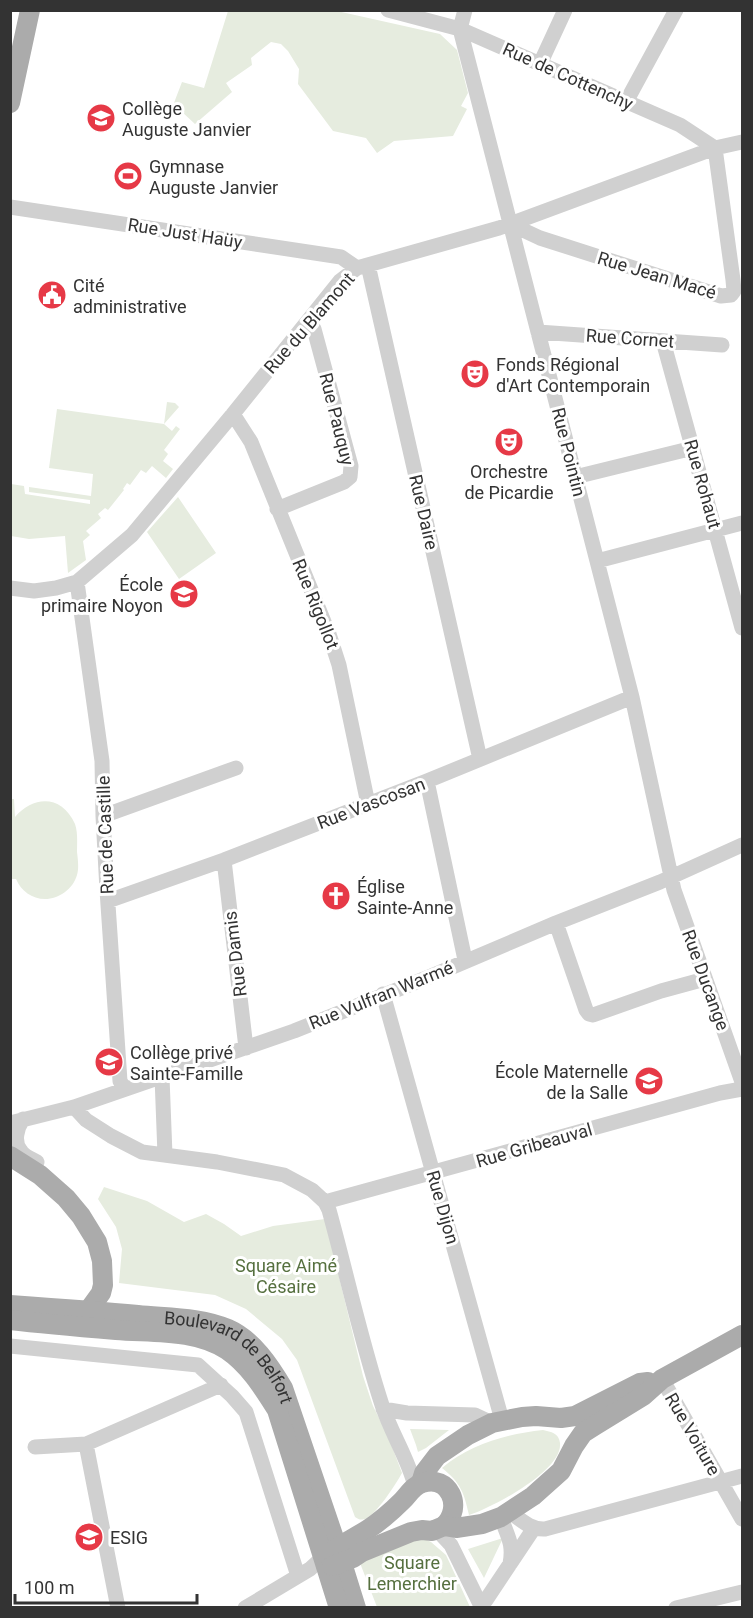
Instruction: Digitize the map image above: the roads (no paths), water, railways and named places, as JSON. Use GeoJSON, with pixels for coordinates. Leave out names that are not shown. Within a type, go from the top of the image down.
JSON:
{"type":"FeatureCollection","features":[{"type":"Feature","properties":{"kind":"main road"},"geometry":{"type":"LineString","coordinates":[[10,44],[17,10]]}},
{"type":"Feature","properties":{"kind":"main road"},"geometry":{"type":"LineString","coordinates":[[10,103],[30,10]]}},
{"type":"Feature","properties":{"kind":"main road"},"geometry":{"type":"LineString","coordinates":[[10,1156],[40,1175],[66,1198],[84,1221],[89,1256],[87,1319]]}},
{"type":"Feature","properties":{"kind":"main road","name":"Boulevard de Belfort"},"geometry":{"type":"LineString","coordinates":[[10,1305],[87,1319]]}},
{"type":"Feature","properties":{"kind":"main road","name":"Boulevard de Belfort"},"geometry":{"type":"LineString","coordinates":[[10,1320],[175,1318],[206,1322],[229,1329],[249,1342],[273,1370],[283,1388],[323,1563]]}},
{"type":"Feature","properties":{"kind":"main road"},"geometry":{"type":"LineString","coordinates":[[323,1563],[393,1510],[414,1489],[429,1482],[444,1486],[449,1491],[454,1506],[450,1521],[434,1529],[412,1524],[406,1514],[405,1502],[414,1489],[424,1473],[437,1456],[468,1435],[497,1421],[536,1416],[590,1418],[643,1396],[662,1379],[742,1335]]}},
{"type":"Feature","properties":{"kind":"main road"},"geometry":{"type":"LineString","coordinates":[[561,1418],[571,1430],[574,1446]]}},
{"type":"Feature","properties":{"kind":"main road"},"geometry":{"type":"LineString","coordinates":[[323,1563],[403,1534],[482,1524],[506,1514],[545,1486],[561,1471],[590,1418]]}},
{"type":"Feature","properties":{"kind":"main road"},"geometry":{"type":"LineString","coordinates":[[323,1563],[339,1608]]}},
{"type":"Feature","properties":{"kind":"main road"},"geometry":{"type":"LineString","coordinates":[[323,1563],[356,1608]]}},
{"type":"Feature","properties":{"kind":"street","name":"Rue de Cottenchy"},"geometry":{"type":"LineString","coordinates":[[388,10],[460,29],[680,125],[715,148]]}},
{"type":"Feature","properties":{"kind":"street"},"geometry":{"type":"LineString","coordinates":[[460,29],[465,10]]}},
{"type":"Feature","properties":{"kind":"street"},"geometry":{"type":"LineString","coordinates":[[540,64],[565,10]]}},
{"type":"Feature","properties":{"kind":"street"},"geometry":{"type":"LineString","coordinates":[[626,102],[676,10]]}},
{"type":"Feature","properties":{"kind":"street","name":"Rue Pointin"},"geometry":{"type":"LineString","coordinates":[[460,29],[632,696],[671,878]]}},
{"type":"Feature","properties":{"kind":"street"},"geometry":{"type":"LineString","coordinates":[[715,148],[742,142]]}},
{"type":"Feature","properties":{"kind":"street","name":"Rue du Blamont"},"geometry":{"type":"LineString","coordinates":[[10,588],[34,591],[76,582],[132,535],[340,281],[362,266],[510,224],[715,148]]}},
{"type":"Feature","properties":{"kind":"street","name":"Rue Jean Macé"},"geometry":{"type":"LineString","coordinates":[[510,224],[540,238],[721,296],[731,295],[734,291],[733,280],[715,148]]}},
{"type":"Feature","properties":{"kind":"street","name":"Rue Just Haüy"},"geometry":{"type":"LineString","coordinates":[[10,207],[341,257],[362,266]]}},
{"type":"Feature","properties":{"kind":"street","name":"Rue Daire"},"geometry":{"type":"LineString","coordinates":[[362,266],[480,759]]}},
{"type":"Feature","properties":{"kind":"street","name":"Rue Pauquy"},"geometry":{"type":"LineString","coordinates":[[277,509],[344,482],[350,477],[351,466],[314,329],[308,321]]}},
{"type":"Feature","properties":{"kind":"street","name":"Rue Cornet"},"geometry":{"type":"LineString","coordinates":[[538,332],[722,345]]}},
{"type":"Feature","properties":{"kind":"street","name":"Rue Rohaut"},"geometry":{"type":"LineString","coordinates":[[663,341],[742,628]]}},
{"type":"Feature","properties":{"kind":"street","name":"Rue Rigollot"},"geometry":{"type":"LineString","coordinates":[[233,414],[250,442],[329,634],[339,665],[368,804]]}},
{"type":"Feature","properties":{"kind":"street"},"geometry":{"type":"LineString","coordinates":[[576,477],[693,448]]}},
{"type":"Feature","properties":{"kind":"street"},"geometry":{"type":"LineString","coordinates":[[597,561],[742,523]]}},
{"type":"Feature","properties":{"kind":"street","name":"Rue de Castille"},"geometry":{"type":"LineString","coordinates":[[76,582],[102,761],[103,816],[120,1081],[124,1088]]}},
{"type":"Feature","properties":{"kind":"street","name":"Rue Vascosan"},"geometry":{"type":"LineString","coordinates":[[108,901],[224,860],[427,781],[632,696]]}},
{"type":"Feature","properties":{"kind":"street"},"geometry":{"type":"LineString","coordinates":[[103,816],[236,768]]}},
{"type":"Feature","properties":{"kind":"street"},"geometry":{"type":"LineString","coordinates":[[427,781],[465,960]]}},
{"type":"Feature","properties":{"kind":"street","name":"Rue Vulfran Warmé"},"geometry":{"type":"LineString","coordinates":[[17,1121],[74,1107],[294,1031],[671,878],[742,845]]}},
{"type":"Feature","properties":{"kind":"street","name":"Rue Damis"},"geometry":{"type":"LineString","coordinates":[[224,860],[246,1048]]}},
{"type":"Feature","properties":{"kind":"street","name":"Rue Ducange"},"geometry":{"type":"LineString","coordinates":[[671,878],[742,1082]]}},
{"type":"Feature","properties":{"kind":"street"},"geometry":{"type":"LineString","coordinates":[[556,923],[589,1014],[593,1015],[661,991],[705,979]]}},
{"type":"Feature","properties":{"kind":"street","name":"Rue Dijon"},"geometry":{"type":"LineString","coordinates":[[383,994],[433,1173],[497,1421]]}},
{"type":"Feature","properties":{"kind":"street"},"geometry":{"type":"LineString","coordinates":[[162,1077],[165,1155]]}},
{"type":"Feature","properties":{"kind":"street","name":"Rue Gribeauval"},"geometry":{"type":"LineString","coordinates":[[325,1202],[720,1093],[742,1089]]}},
{"type":"Feature","properties":{"kind":"street"},"geometry":{"type":"LineString","coordinates":[[74,1107],[86,1120],[142,1152],[284,1174],[305,1185],[325,1202],[374,1381],[392,1431],[409,1465],[414,1489]]}},
{"type":"Feature","properties":{"kind":"street"},"geometry":{"type":"LineString","coordinates":[[17,1121],[19,1125],[17,1144],[21,1152],[39,1163],[40,1175]]}},
{"type":"Feature","properties":{"kind":"street","name":"Boulevard de Belfort"},"geometry":{"type":"LineString","coordinates":[[10,1346],[198,1365],[221,1385],[246,1412],[323,1563]]}},
{"type":"Feature","properties":{"kind":"street","name":"Rue Voiture"},"geometry":{"type":"LineString","coordinates":[[662,1379],[742,1519]]}},
{"type":"Feature","properties":{"kind":"street"},"geometry":{"type":"LineString","coordinates":[[35,1447],[86,1444],[221,1385]]}},
{"type":"Feature","properties":{"kind":"street"},"geometry":{"type":"LineString","coordinates":[[383,1409],[407,1413],[475,1415],[497,1421]]}},
{"type":"Feature","properties":{"kind":"street"},"geometry":{"type":"LineString","coordinates":[[86,1444],[118,1608]]}},
{"type":"Feature","properties":{"kind":"street"},"geometry":{"type":"LineString","coordinates":[[506,1514],[539,1530],[742,1476]]}},
{"type":"Feature","properties":{"kind":"street"},"geometry":{"type":"LineString","coordinates":[[506,1514],[512,1552],[510,1564]]}},
{"type":"Feature","properties":{"kind":"street"},"geometry":{"type":"LineString","coordinates":[[434,1529],[451,1545],[481,1606],[534,1528]]}},
{"type":"Feature","properties":{"kind":"street"},"geometry":{"type":"LineString","coordinates":[[245,1608],[323,1563]]}},
{"type":"Feature","properties":{"kind":"street"},"geometry":{"type":"LineString","coordinates":[[676,1608],[742,1592]]}},
{"type":"Feature","properties":{"kind":"place","name":"Collège Auguste Janvier"},"geometry":{"type":"Point","coordinates":[101,118]}},
{"type":"Feature","properties":{"kind":"place","name":"Gymnase Auguste Janvier"},"geometry":{"type":"Point","coordinates":[128,176]}},
{"type":"Feature","properties":{"kind":"place","name":"Cité administrative"},"geometry":{"type":"Point","coordinates":[52,295]}},
{"type":"Feature","properties":{"kind":"place","name":"Fonds Régional d'Art Contemporain"},"geometry":{"type":"Point","coordinates":[475,374]}},
{"type":"Feature","properties":{"kind":"place","name":"Orchestre de Picardie"},"geometry":{"type":"Point","coordinates":[509,442]}},
{"type":"Feature","properties":{"kind":"place","name":"École primaire Noyon"},"geometry":{"type":"Point","coordinates":[184,594]}},
{"type":"Feature","properties":{"kind":"place","name":"Église Sainte-Anne"},"geometry":{"type":"Point","coordinates":[336,896]}},
{"type":"Feature","properties":{"kind":"place","name":"Collège privé Sainte-Famille"},"geometry":{"type":"Point","coordinates":[109,1062]}},
{"type":"Feature","properties":{"kind":"place","name":"École Maternelle de la Salle"},"geometry":{"type":"Point","coordinates":[649,1081]}},
{"type":"Feature","properties":{"kind":"place","name":"ESIG"},"geometry":{"type":"Point","coordinates":[89,1537]}},
{"type":"Feature","properties":{"kind":"park label","name":"Square Aimé Césaire"},"geometry":{"type":"Point","coordinates":[286,1275]}},
{"type":"Feature","properties":{"kind":"park label","name":"Square Lemerchier"},"geometry":{"type":"Point","coordinates":[412,1572]}}]}
